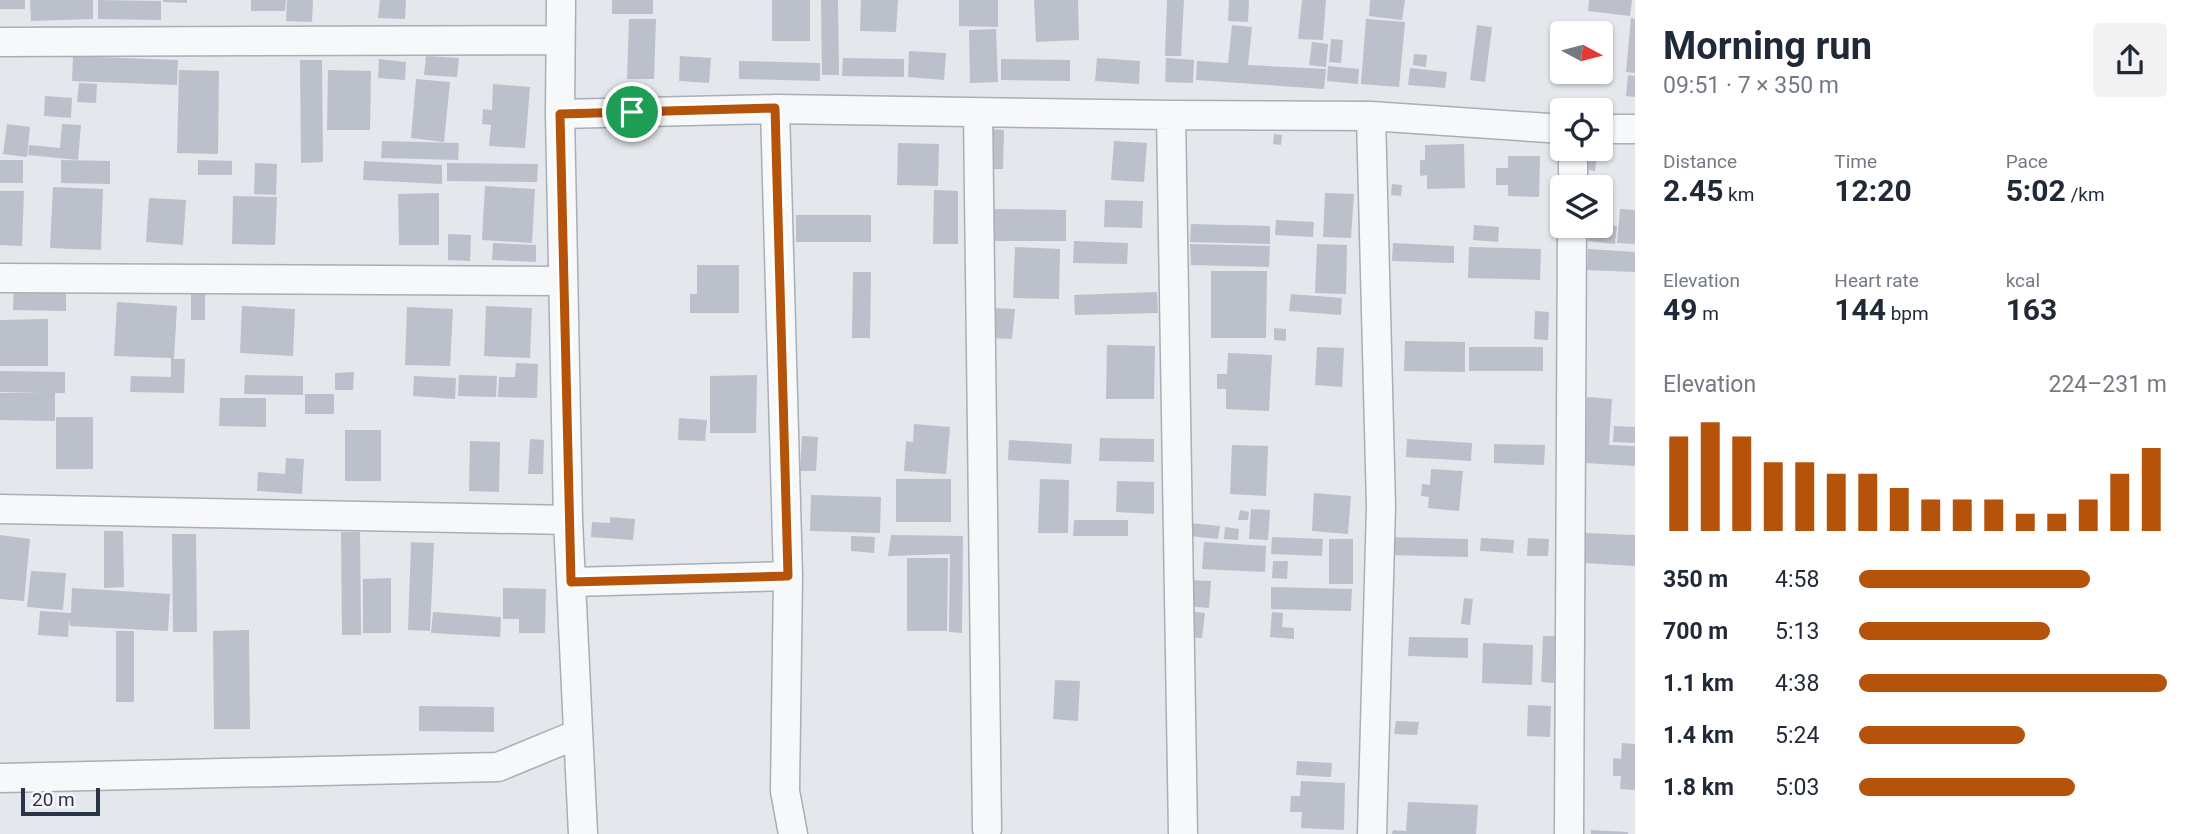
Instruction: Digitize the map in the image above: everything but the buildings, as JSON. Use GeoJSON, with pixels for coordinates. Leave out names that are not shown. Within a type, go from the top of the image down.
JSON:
{"type":"FeatureCollection","features":[{"type":"Feature","properties":{"kind":"street"},"geometry":{"type":"LineString","coordinates":[[561,0],[559,40],[568,520],[583,834]]}},
{"type":"Feature","properties":{"kind":"street"},"geometry":{"type":"LineString","coordinates":[[0,42],[559,40]]}},
{"type":"Feature","properties":{"kind":"street"},"geometry":{"type":"LineString","coordinates":[[560,114],[775,108],[1171,116],[1371,116],[1550,128]]}},
{"type":"Feature","properties":{"kind":"street"},"geometry":{"type":"LineString","coordinates":[[775,108],[788,576],[785,790],[793,834]]}},
{"type":"Feature","properties":{"kind":"street"},"geometry":{"type":"LineString","coordinates":[[978,113],[987,829]]}},
{"type":"Feature","properties":{"kind":"street"},"geometry":{"type":"LineString","coordinates":[[1171,116],[1183,834]]}},
{"type":"Feature","properties":{"kind":"street"},"geometry":{"type":"LineString","coordinates":[[1371,116],[1381,506],[1372,834]]}},
{"type":"Feature","properties":{"kind":"street"},"geometry":{"type":"LineString","coordinates":[[1613,129],[1635,129]]}},
{"type":"Feature","properties":{"kind":"street"},"geometry":{"type":"LineString","coordinates":[[1570,834],[1572,238]]}},
{"type":"Feature","properties":{"kind":"street"},"geometry":{"type":"LineString","coordinates":[[0,278],[563,281]]}},
{"type":"Feature","properties":{"kind":"street"},"geometry":{"type":"LineString","coordinates":[[0,509],[568,520]]}},
{"type":"Feature","properties":{"kind":"street"},"geometry":{"type":"LineString","coordinates":[[571,582],[788,576]]}},
{"type":"Feature","properties":{"kind":"street"},"geometry":{"type":"LineString","coordinates":[[0,778],[499,767],[578,734]]}},
{"type":"Feature","properties":{"kind":"route"},"geometry":{"type":"LineString","coordinates":[[775,108],[788,576],[571,582],[560,114],[632,112],[775,108]]}}]}
